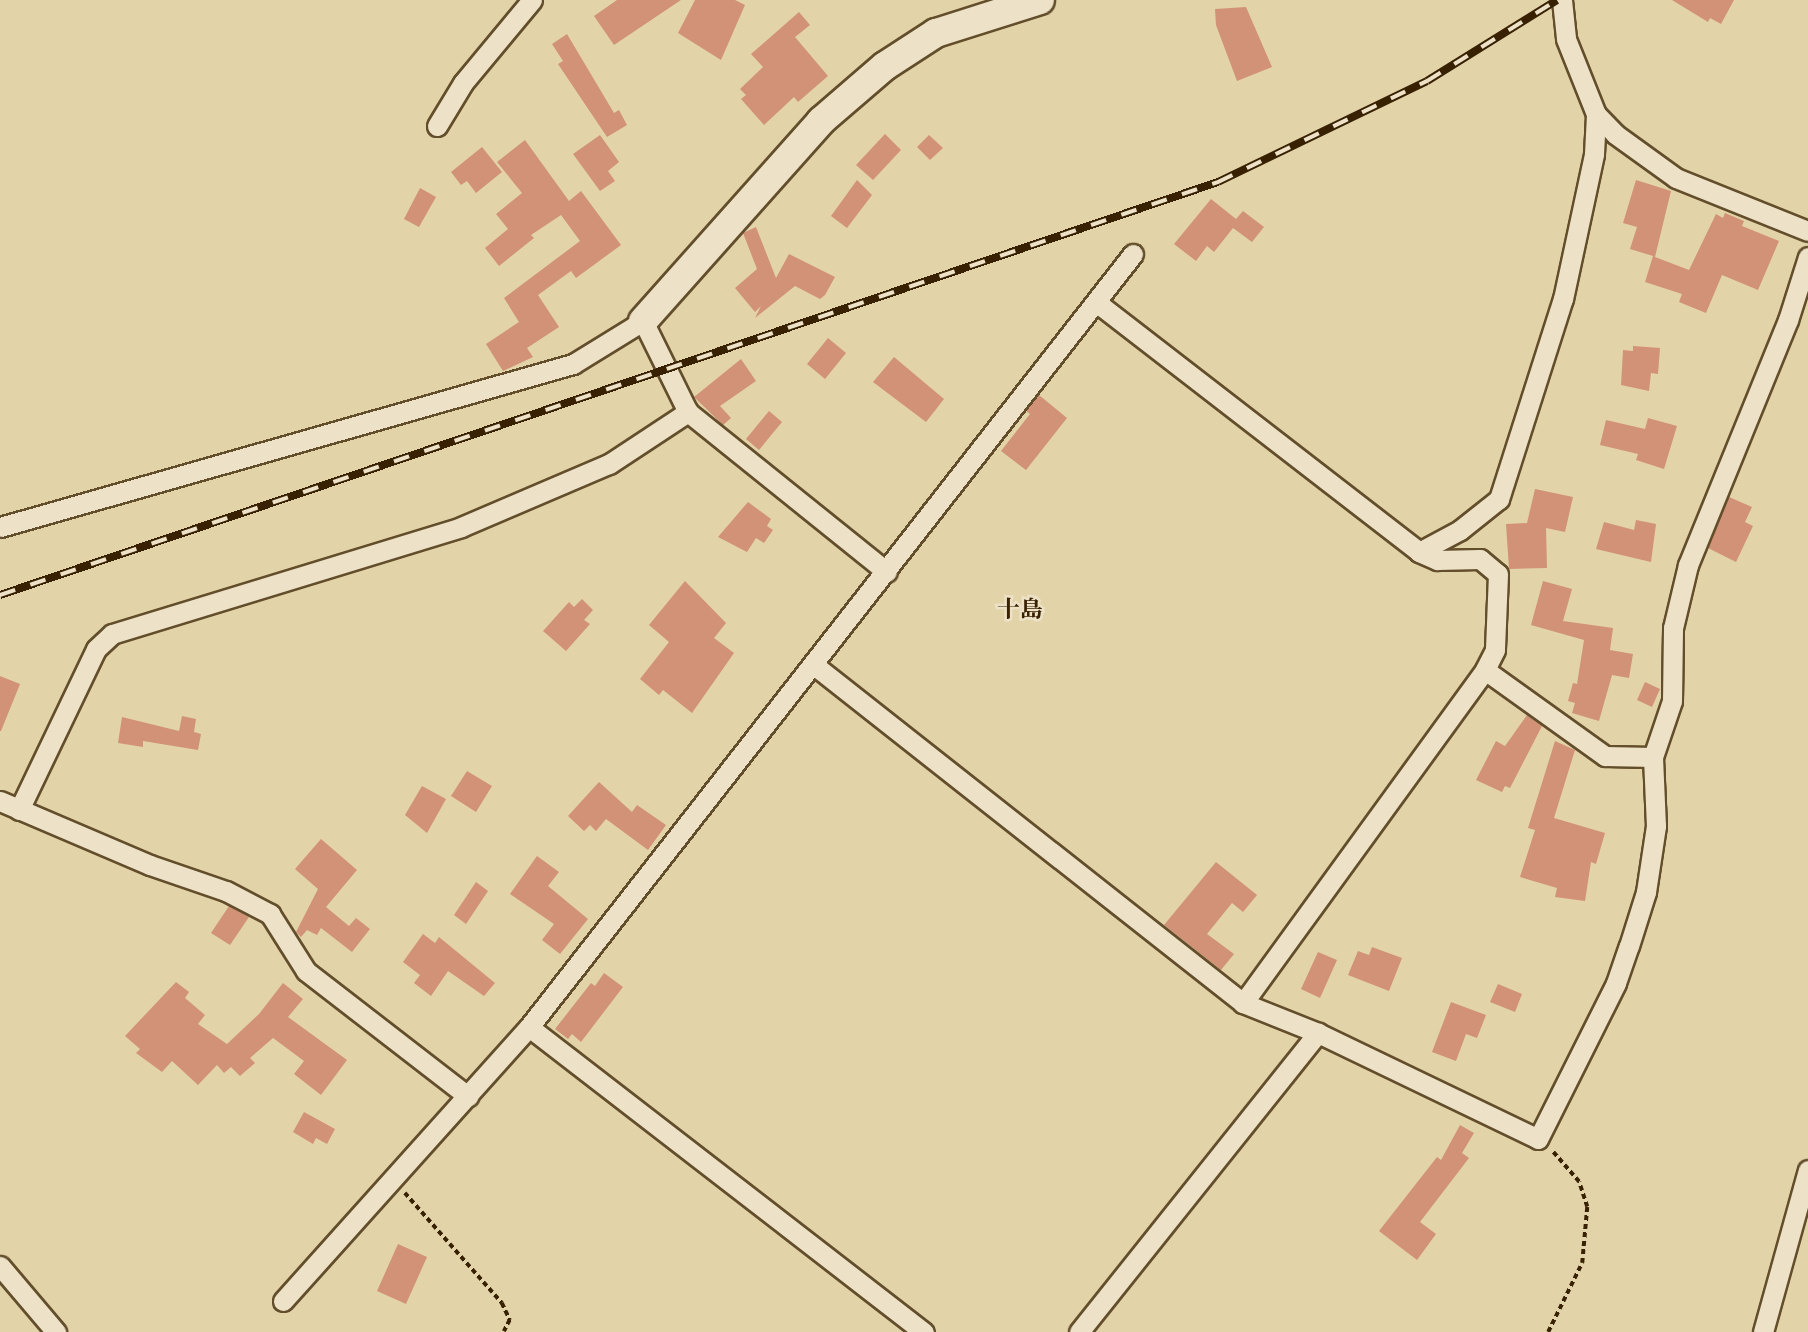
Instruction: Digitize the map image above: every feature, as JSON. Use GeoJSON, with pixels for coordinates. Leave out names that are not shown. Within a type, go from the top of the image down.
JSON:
{"type":"FeatureCollection","features":[{"type":"Feature","properties":{"kind":"street"},"geometry":{"type":"LineString","coordinates":[[436,126],[463,83],[532,0]]}},
{"type":"Feature","properties":{"kind":"street"},"geometry":{"type":"LineString","coordinates":[[0,527],[573,364],[643,321],[821,121],[885,66],[936,33],[1040,0]]}},
{"type":"Feature","properties":{"kind":"street"},"geometry":{"type":"LineString","coordinates":[[1419,552],[1460,530],[1499,499],[1563,299],[1594,154],[1595,114],[1566,39],[1562,0]]}},
{"type":"Feature","properties":{"kind":"street"},"geometry":{"type":"LineString","coordinates":[[1595,114],[1615,134],[1676,178],[1808,231]]}},
{"type":"Feature","properties":{"kind":"street"},"geometry":{"type":"LineString","coordinates":[[283,1301],[529,1027],[1133,254]]}},
{"type":"Feature","properties":{"kind":"street"},"geometry":{"type":"LineString","coordinates":[[814,665],[1243,1003],[1318,1033],[1538,1139],[1616,983],[1633,935],[1646,892],[1656,826],[1653,757],[1672,701],[1673,628],[1688,565],[1788,320],[1808,257]]}},
{"type":"Feature","properties":{"kind":"street"},"geometry":{"type":"LineString","coordinates":[[1096,302],[1419,552],[1437,559],[1480,559],[1498,574],[1496,650],[1485,670],[1243,1003]]}},
{"type":"Feature","properties":{"kind":"street"},"geometry":{"type":"LineString","coordinates":[[643,321],[688,412],[887,572]]}},
{"type":"Feature","properties":{"kind":"street"},"geometry":{"type":"LineString","coordinates":[[19,810],[96,649],[112,634],[461,527],[609,464],[688,412]]}},
{"type":"Feature","properties":{"kind":"street"},"geometry":{"type":"LineString","coordinates":[[1485,670],[1605,756],[1653,757]]}},
{"type":"Feature","properties":{"kind":"street"},"geometry":{"type":"LineString","coordinates":[[0,801],[150,865],[226,891],[270,914],[306,971],[468,1096]]}},
{"type":"Feature","properties":{"kind":"street"},"geometry":{"type":"LineString","coordinates":[[529,1027],[925,1332]]}},
{"type":"Feature","properties":{"kind":"street"},"geometry":{"type":"LineString","coordinates":[[1079,1332],[1318,1033]]}},
{"type":"Feature","properties":{"kind":"street"},"geometry":{"type":"LineString","coordinates":[[1763,1332],[1808,1170]]}},
{"type":"Feature","properties":{"kind":"street"},"geometry":{"type":"LineString","coordinates":[[0,1266],[56,1332]]}},
{"type":"Feature","properties":{"kind":"path"},"geometry":{"type":"LineString","coordinates":[[1538,1139],[1579,1182],[1587,1207],[1582,1263],[1548,1332]]}},
{"type":"Feature","properties":{"kind":"path"},"geometry":{"type":"LineString","coordinates":[[393,1178],[502,1303],[510,1320],[504,1332]]}},
{"type":"Feature","properties":{"kind":"building"},"geometry":{"type":"Polygon","coordinates":[[[617,0],[681,0],[614,45],[594,16],[617,0]]]}},
{"type":"Feature","properties":{"kind":"building"},"geometry":{"type":"Polygon","coordinates":[[[695,0],[735,0],[745,5],[721,60],[678,33],[695,0]]]}},
{"type":"Feature","properties":{"kind":"building"},"geometry":{"type":"Polygon","coordinates":[[[1672,0],[1734,0],[1721,24],[1710,18],[1708,22],[1672,0]]]}},
{"type":"Feature","properties":{"kind":"building"},"geometry":{"type":"Polygon","coordinates":[[[1246,7],[1272,67],[1237,81],[1216,25],[1215,9],[1246,7]]]}},
{"type":"Feature","properties":{"kind":"building"},"geometry":{"type":"Polygon","coordinates":[[[799,12],[810,25],[795,37],[828,76],[798,102],[794,97],[764,125],[741,99],[746,95],[740,89],[763,67],[751,54],[799,12]]]}},
{"type":"Feature","properties":{"kind":"building"},"geometry":{"type":"Polygon","coordinates":[[[567,34],[614,113],[619,110],[627,125],[607,137],[558,64],[563,61],[552,44],[567,34]]]}},
{"type":"Feature","properties":{"kind":"building"},"geometry":{"type":"Polygon","coordinates":[[[885,134],[901,150],[873,180],[856,165],[885,134]]]}},
{"type":"Feature","properties":{"kind":"building"},"geometry":{"type":"Polygon","coordinates":[[[600,135],[619,162],[608,171],[615,181],[600,191],[573,154],[600,135]]]}},
{"type":"Feature","properties":{"kind":"building"},"geometry":{"type":"Polygon","coordinates":[[[929,135],[943,148],[930,160],[917,147],[929,135]]]}},
{"type":"Feature","properties":{"kind":"building"},"geometry":{"type":"Polygon","coordinates":[[[525,140],[569,201],[581,191],[621,245],[576,278],[571,271],[538,295],[559,327],[527,348],[533,357],[503,371],[486,344],[519,322],[504,298],[580,241],[561,215],[531,235],[534,238],[499,266],[485,248],[508,229],[496,214],[522,193],[497,162],[525,140]]]}},
{"type":"Feature","properties":{"kind":"building"},"geometry":{"type":"Polygon","coordinates":[[[482,147],[502,172],[476,193],[467,181],[461,185],[451,172],[482,147]]]}},
{"type":"Feature","properties":{"kind":"building"},"geometry":{"type":"Polygon","coordinates":[[[857,180],[872,195],[847,228],[831,216],[857,180]]]}},
{"type":"Feature","properties":{"kind":"building"},"geometry":{"type":"Polygon","coordinates":[[[1636,180],[1671,191],[1655,257],[1689,270],[1716,214],[1723,218],[1725,213],[1744,221],[1742,226],[1779,241],[1758,290],[1722,275],[1706,313],[1679,302],[1682,294],[1645,282],[1653,256],[1630,249],[1637,227],[1623,223],[1636,180]]]}},
{"type":"Feature","properties":{"kind":"building"},"geometry":{"type":"Polygon","coordinates":[[[420,188],[436,197],[419,227],[404,219],[420,188]]]}},
{"type":"Feature","properties":{"kind":"building"},"geometry":{"type":"Polygon","coordinates":[[[1211,199],[1236,219],[1243,211],[1264,227],[1252,242],[1233,228],[1214,252],[1207,246],[1196,261],[1174,244],[1211,199]]]}},
{"type":"Feature","properties":{"kind":"building"},"geometry":{"type":"Polygon","coordinates":[[[756,227],[776,278],[789,254],[835,277],[825,295],[820,299],[795,286],[755,318],[761,306],[755,312],[735,288],[757,269],[743,233],[756,227]]]}},
{"type":"Feature","properties":{"kind":"building"},"geometry":{"type":"Polygon","coordinates":[[[828,338],[846,353],[825,379],[807,364],[828,338]]]}},
{"type":"Feature","properties":{"kind":"building"},"geometry":{"type":"Polygon","coordinates":[[[1633,346],[1660,348],[1658,374],[1651,373],[1649,391],[1621,385],[1623,350],[1633,351],[1633,346]]]}},
{"type":"Feature","properties":{"kind":"building"},"geometry":{"type":"Polygon","coordinates":[[[894,357],[944,399],[926,422],[873,382],[894,357]]]}},
{"type":"Feature","properties":{"kind":"building"},"geometry":{"type":"Polygon","coordinates":[[[741,359],[756,381],[720,406],[731,418],[723,425],[694,397],[741,359]]]}},
{"type":"Feature","properties":{"kind":"building"},"geometry":{"type":"Polygon","coordinates":[[[1039,395],[1067,418],[1026,470],[1001,451],[1030,414],[1026,411],[1039,395]]]}},
{"type":"Feature","properties":{"kind":"building"},"geometry":{"type":"Polygon","coordinates":[[[769,411],[782,422],[759,450],[746,439],[769,411]]]}},
{"type":"Feature","properties":{"kind":"building"},"geometry":{"type":"Polygon","coordinates":[[[1648,418],[1677,426],[1664,469],[1636,460],[1638,454],[1600,445],[1606,420],[1645,429],[1648,418]]]}},
{"type":"Feature","properties":{"kind":"building"},"geometry":{"type":"Polygon","coordinates":[[[1535,489],[1573,497],[1565,532],[1546,528],[1547,568],[1509,569],[1506,524],[1527,523],[1535,489]]]}},
{"type":"Feature","properties":{"kind":"building"},"geometry":{"type":"Polygon","coordinates":[[[1729,497],[1752,507],[1745,522],[1753,526],[1736,562],[1708,548],[1729,497]]]}},
{"type":"Feature","properties":{"kind":"building"},"geometry":{"type":"Polygon","coordinates":[[[748,502],[771,519],[767,526],[773,530],[764,543],[756,538],[747,552],[718,537],[748,502]]]}},
{"type":"Feature","properties":{"kind":"building"},"geometry":{"type":"Polygon","coordinates":[[[1636,520],[1656,524],[1651,562],[1596,549],[1604,522],[1634,530],[1636,520]]]}},
{"type":"Feature","properties":{"kind":"building"},"geometry":{"type":"Polygon","coordinates":[[[685,581],[726,623],[714,638],[734,653],[692,713],[663,690],[659,695],[640,679],[669,642],[649,625],[685,581]]]}},
{"type":"Feature","properties":{"kind":"building"},"geometry":{"type":"Polygon","coordinates":[[[1543,581],[1572,589],[1563,621],[1613,628],[1610,650],[1633,654],[1629,678],[1612,675],[1599,721],[1572,713],[1575,703],[1568,701],[1573,683],[1577,684],[1584,640],[1531,625],[1543,581]]]}},
{"type":"Feature","properties":{"kind":"building"},"geometry":{"type":"Polygon","coordinates":[[[582,599],[593,610],[584,620],[590,624],[566,651],[543,631],[569,602],[574,607],[582,599]]]}},
{"type":"Feature","properties":{"kind":"building"},"geometry":{"type":"Polygon","coordinates":[[[0,676],[20,684],[1,731],[0,731],[0,676]]]}},
{"type":"Feature","properties":{"kind":"building"},"geometry":{"type":"Polygon","coordinates":[[[1645,682],[1660,689],[1652,707],[1637,700],[1645,682]]]}},
{"type":"Feature","properties":{"kind":"building"},"geometry":{"type":"Polygon","coordinates":[[[1527,715],[1542,726],[1510,788],[1505,786],[1502,792],[1476,780],[1496,741],[1505,746],[1527,715]]]}},
{"type":"Feature","properties":{"kind":"building"},"geometry":{"type":"Polygon","coordinates":[[[182,716],[196,719],[194,732],[201,734],[198,750],[143,741],[143,747],[118,743],[122,717],[179,731],[182,716]]]}},
{"type":"Feature","properties":{"kind":"building"},"geometry":{"type":"Polygon","coordinates":[[[1555,741],[1575,750],[1554,818],[1605,833],[1596,864],[1591,862],[1585,901],[1555,897],[1557,888],[1520,877],[1535,830],[1528,828],[1555,741]]]}},
{"type":"Feature","properties":{"kind":"building"},"geometry":{"type":"Polygon","coordinates":[[[467,771],[492,786],[476,812],[451,796],[467,771]]]}},
{"type":"Feature","properties":{"kind":"building"},"geometry":{"type":"Polygon","coordinates":[[[599,782],[632,812],[637,805],[666,825],[648,850],[606,819],[596,831],[590,825],[584,831],[568,816],[599,782]]]}},
{"type":"Feature","properties":{"kind":"building"},"geometry":{"type":"Polygon","coordinates":[[[422,786],[446,799],[427,833],[405,815],[422,786]]]}},
{"type":"Feature","properties":{"kind":"building"},"geometry":{"type":"Polygon","coordinates":[[[321,839],[357,870],[326,907],[349,926],[356,918],[370,929],[352,952],[321,928],[317,935],[307,930],[301,937],[296,932],[318,889],[295,869],[321,839]]]}},
{"type":"Feature","properties":{"kind":"building"},"geometry":{"type":"Polygon","coordinates":[[[537,856],[559,872],[548,886],[588,919],[560,954],[542,940],[554,924],[510,894],[537,856]]]}},
{"type":"Feature","properties":{"kind":"building"},"geometry":{"type":"Polygon","coordinates":[[[1216,862],[1257,895],[1243,912],[1232,903],[1207,934],[1234,954],[1221,970],[1164,925],[1216,862]]]}},
{"type":"Feature","properties":{"kind":"building"},"geometry":{"type":"Polygon","coordinates":[[[476,882],[488,891],[466,924],[454,915],[476,882]]]}},
{"type":"Feature","properties":{"kind":"building"},"geometry":{"type":"Polygon","coordinates":[[[229,906],[249,917],[230,945],[211,933],[229,906]]]}},
{"type":"Feature","properties":{"kind":"building"},"geometry":{"type":"Polygon","coordinates":[[[423,934],[435,943],[439,937],[495,983],[484,996],[448,971],[431,996],[414,983],[420,975],[403,962],[423,934]]]}},
{"type":"Feature","properties":{"kind":"building"},"geometry":{"type":"Polygon","coordinates":[[[1372,947],[1402,958],[1389,991],[1348,975],[1358,951],[1369,955],[1372,947]]]}},
{"type":"Feature","properties":{"kind":"building"},"geometry":{"type":"Polygon","coordinates":[[[1318,952],[1337,960],[1320,998],[1301,989],[1318,952]]]}},
{"type":"Feature","properties":{"kind":"building"},"geometry":{"type":"Polygon","coordinates":[[[604,973],[623,987],[581,1042],[572,1034],[568,1039],[555,1029],[591,983],[595,986],[604,973]]]}},
{"type":"Feature","properties":{"kind":"building"},"geometry":{"type":"Polygon","coordinates":[[[176,982],[189,992],[185,998],[205,1015],[198,1024],[227,1044],[259,1014],[283,983],[303,999],[288,1017],[347,1060],[321,1095],[294,1074],[304,1061],[273,1038],[250,1058],[255,1063],[240,1076],[231,1067],[224,1073],[217,1065],[198,1085],[172,1061],[162,1072],[136,1053],[140,1049],[125,1036],[176,982]]]}},
{"type":"Feature","properties":{"kind":"building"},"geometry":{"type":"Polygon","coordinates":[[[1498,984],[1522,994],[1515,1012],[1490,1002],[1498,984]]]}},
{"type":"Feature","properties":{"kind":"building"},"geometry":{"type":"Polygon","coordinates":[[[1451,1002],[1486,1015],[1477,1038],[1466,1034],[1456,1061],[1432,1052],[1451,1002]]]}},
{"type":"Feature","properties":{"kind":"building"},"geometry":{"type":"Polygon","coordinates":[[[304,1112],[335,1129],[327,1144],[316,1138],[313,1144],[293,1132],[304,1112]]]}},
{"type":"Feature","properties":{"kind":"building"},"geometry":{"type":"Polygon","coordinates":[[[1460,1125],[1474,1133],[1462,1153],[1469,1158],[1420,1222],[1436,1234],[1417,1260],[1379,1231],[1437,1157],[1441,1160],[1460,1125]]]}},
{"type":"Feature","properties":{"kind":"building"},"geometry":{"type":"Polygon","coordinates":[[[398,1244],[427,1257],[406,1304],[377,1291],[398,1244]]]}},
{"type":"Feature","properties":{"kind":"railway"},"geometry":{"type":"LineString","coordinates":[[0,595],[1218,182],[1427,81],[1557,0]]}},
{"type":"Feature","properties":{"kind":"district","name":"十島"},"geometry":{"type":"Point","coordinates":[1020,610]}}]}
